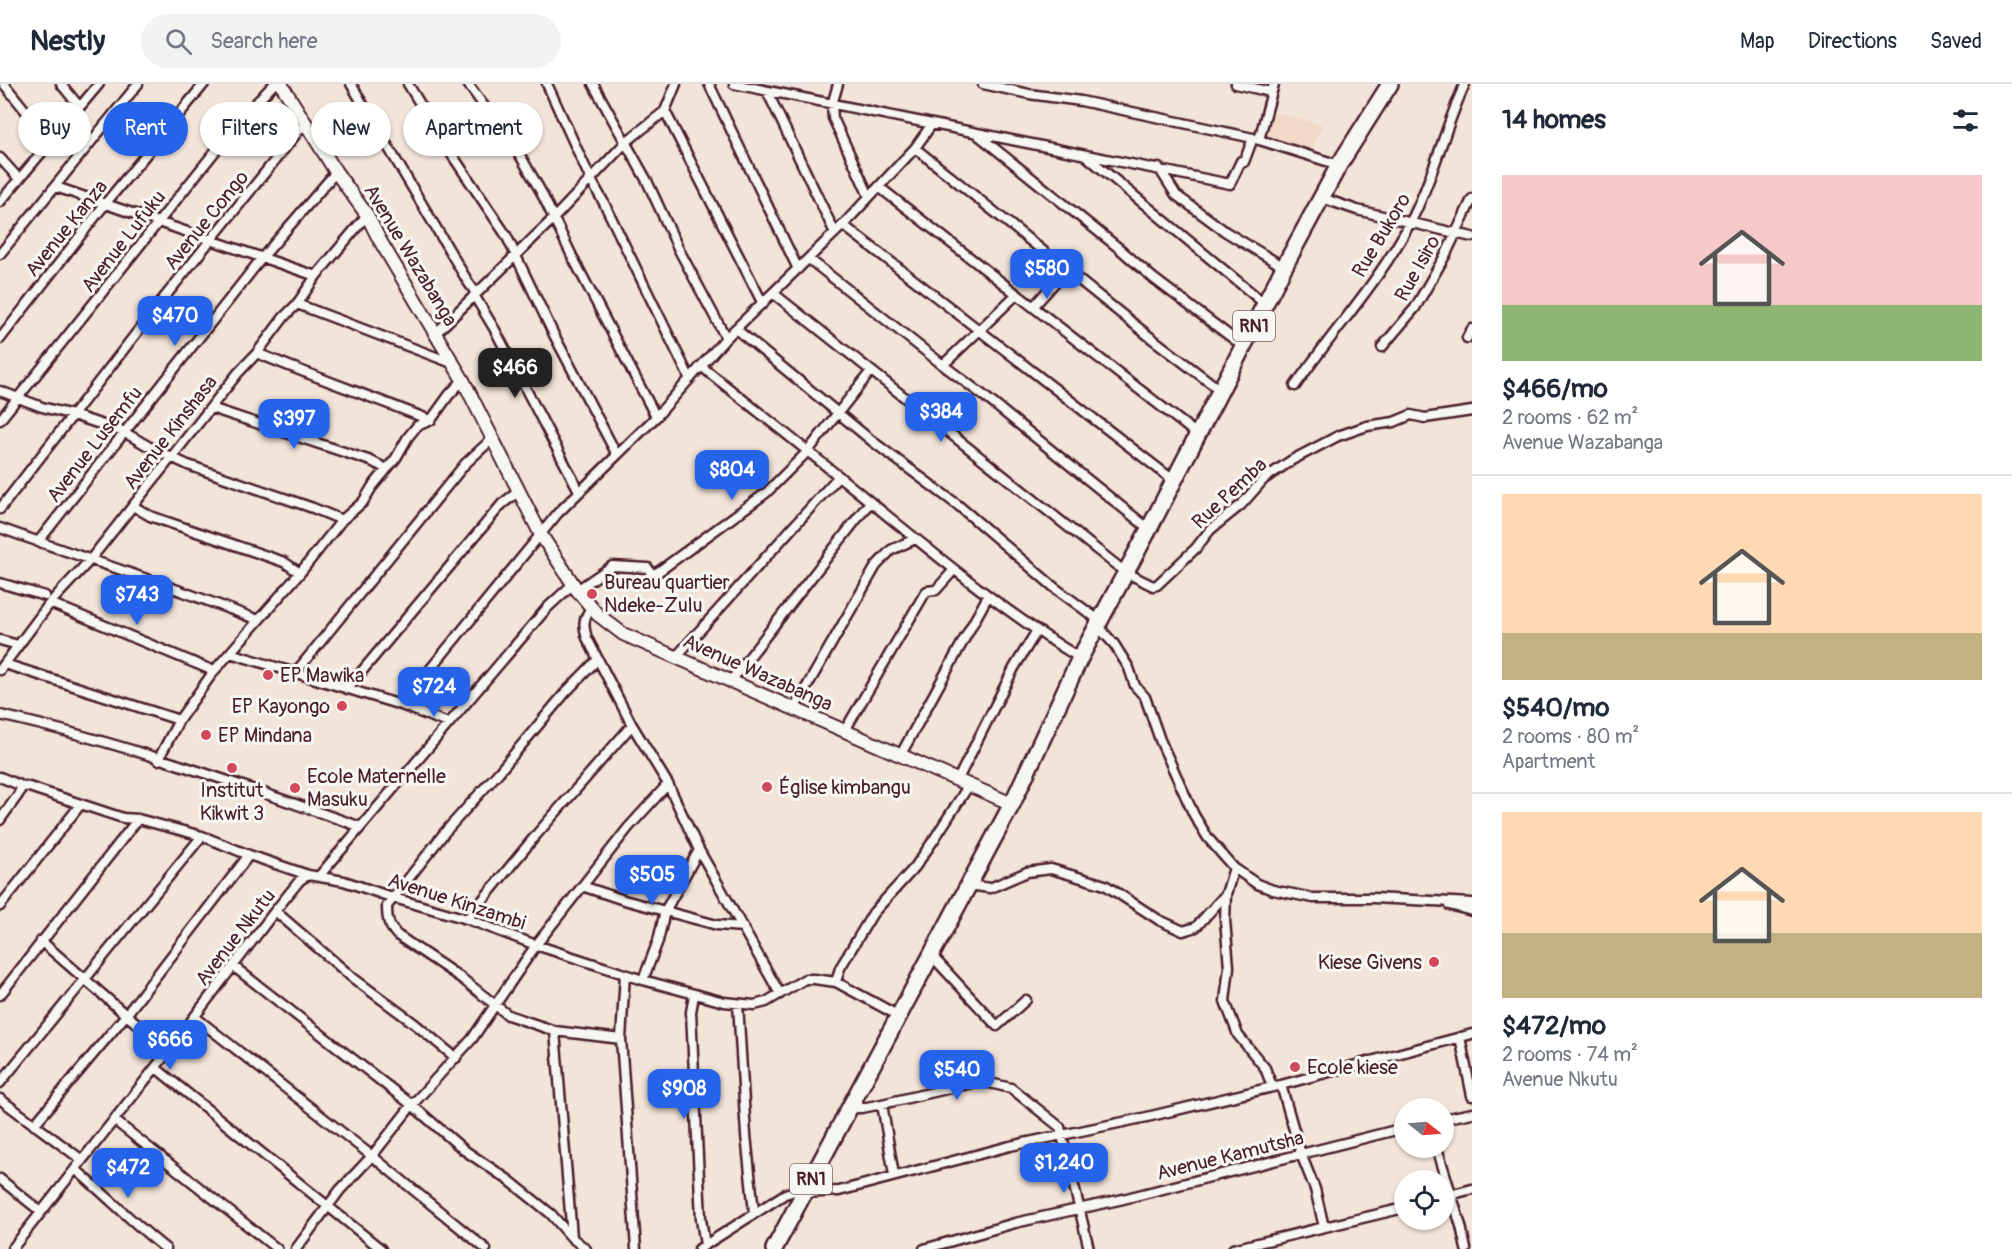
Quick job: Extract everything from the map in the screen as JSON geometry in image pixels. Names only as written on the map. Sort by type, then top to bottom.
[{"type":"highway","name":"RN1","points":[[774,1249],[1012,804],[1080,658],[1284,267],[1340,165],[1390,84]]},
{"type":"main road","name":"Avenue Wazabanga","points":[[281,84],[336,172],[367,215],[463,380],[542,535],[575,587],[592,608],[623,634],[1012,804]]},
{"type":"street","points":[[4,84],[19,102]]},
{"type":"street","points":[[61,84],[76,102]]},
{"type":"street","points":[[83,102],[99,84]]},
{"type":"street","points":[[0,254],[138,84]]},
{"type":"street","name":"Avenue Kanza","points":[[0,339],[105,204],[204,84]]},
{"type":"street","name":"Avenue Lufuku","points":[[0,420],[241,119],[274,84]]},
{"type":"street","points":[[351,84],[475,294],[579,491]]},
{"type":"street","points":[[408,84],[452,156],[506,235],[514,255],[617,455]]},
{"type":"street","points":[[468,84],[521,157],[656,417]]},
{"type":"street","points":[[547,84],[591,180],[690,379]]},
{"type":"street","points":[[593,84],[647,181],[679,250],[726,338]]},
{"type":"street","points":[[436,333],[554,218],[626,142],[665,111],[676,84]]},
{"type":"street","points":[[709,84],[798,269]]},
{"type":"street","points":[[734,84],[1230,183],[1240,161],[1244,162],[1256,139],[1272,88],[1236,84]]},
{"type":"street","points":[[838,84],[832,105],[832,118],[869,196]]},
{"type":"street","points":[[983,84],[1029,94],[1080,101],[1256,139],[1340,165]]},
{"type":"street","name":"Rue Bukoro","points":[[1295,386],[1363,295],[1411,222],[1427,189],[1451,114],[1465,84]]},
{"type":"street","points":[[766,91],[835,232]]},
{"type":"street","points":[[665,111],[763,304]]},
{"type":"street","name":"Avenue Congo","points":[[0,509],[210,240],[305,123]]},
{"type":"street","points":[[400,705],[542,535],[544,529],[579,491],[656,417],[726,338],[843,225],[915,148],[932,124]]},
{"type":"street","points":[[976,134],[1154,278],[1243,346]]},
{"type":"street","points":[[915,148],[1150,338],[1220,390]]},
{"type":"street","points":[[1085,155],[1265,304]]},
{"type":"street","points":[[0,202],[38,156]]},
{"type":"street","points":[[0,158],[19,179]]},
{"type":"street","points":[[1159,168],[1176,195],[1226,232],[1284,267]]},
{"type":"street","name":"Avenue Lusemfu","points":[[38,542],[261,259],[336,172]]},
{"type":"street","points":[[56,187],[316,276]]},
{"type":"street","points":[[879,187],[1198,435]]},
{"type":"street","points":[[1322,198],[1357,210],[1472,237]]},
{"type":"street","name":"Rue Isiro","points":[[1382,347],[1416,308],[1446,254],[1472,199]]},
{"type":"street","name":"Avenue Kinshasa","points":[[3,667],[47,600],[90,560],[171,456],[297,304],[316,276],[367,215]]},
{"type":"street","points":[[843,225],[1173,480]]},
{"type":"street","points":[[809,259],[1149,528]]},
{"type":"street","points":[[1034,306],[1067,269]]},
{"type":"street","points":[[773,293],[1125,572]]},
{"type":"street","points":[[943,365],[1017,294]]},
{"type":"street","points":[[297,304],[452,363]]},
{"type":"street","points":[[736,329],[839,414],[959,506],[1055,588],[1100,621],[1102,632],[1114,644],[1129,668],[1135,686],[1145,697],[1160,740],[1194,815],[1209,838],[1234,868],[1257,884],[1273,890],[1314,898],[1372,898],[1472,903]]},
{"type":"street","points":[[1467,338],[1472,329]]},
{"type":"street","points":[[257,352],[326,381],[431,420]]},
{"type":"street","points":[[701,366],[953,571],[1036,632],[1080,658]]},
{"type":"street","points":[[320,875],[548,608],[575,587],[612,566],[648,568],[651,574],[658,572],[765,492],[808,451],[871,371]]},
{"type":"street","points":[[158,760],[179,720],[214,671],[300,573],[342,520],[363,502],[417,426],[431,420],[463,380]]},
{"type":"street","points":[[0,391],[42,407],[124,432],[188,465],[342,520]]},
{"type":"street","points":[[211,408],[371,461],[387,469]]},
{"type":"street","name":"Rue Pemba","points":[[1125,572],[1149,585],[1157,585],[1196,548],[1210,530],[1241,505],[1264,479],[1292,460],[1338,436],[1367,426],[1394,422],[1411,415],[1425,418],[1472,411]]},
{"type":"street","points":[[296,672],[465,464],[492,438]]},
{"type":"street","points":[[675,658],[839,476]]},
{"type":"street","points":[[347,688],[502,504],[519,490]]},
{"type":"street","points":[[730,682],[870,502]]},
{"type":"street","points":[[133,506],[150,516],[284,562],[300,573]]},
{"type":"street","points":[[0,528],[183,590],[258,620]]},
{"type":"street","points":[[794,709],[876,566],[891,549],[915,539]]},
{"type":"street","points":[[844,732],[925,593],[936,590],[953,571]]},
{"type":"street","points":[[0,583],[47,600],[214,671]]},
{"type":"street","points":[[900,756],[987,596]]},
{"type":"street","points":[[592,608],[585,617],[583,627],[598,659],[668,784],[699,850],[780,994]]},
{"type":"street","points":[[836,982],[840,968],[873,913],[915,867],[933,842],[963,783],[1014,668],[1036,632]]},
{"type":"street","points":[[0,640],[18,645]]},
{"type":"street","points":[[230,653],[400,705],[448,723]]},
{"type":"street","points":[[598,659],[565,693],[445,832],[387,906],[387,919],[390,927],[397,934],[461,978],[508,1015],[555,1031],[621,1039]]},
{"type":"street","points":[[3,667],[179,720]]},
{"type":"street","points":[[0,715],[63,731],[242,785],[361,827]]},
{"type":"street","points":[[467,919],[537,834],[633,725]]},
{"type":"street","name":"Avenue Kinzambi","points":[[0,777],[123,818],[138,819],[202,836],[308,875],[320,875],[344,881],[467,919],[536,945],[693,995],[754,1005],[766,1002],[805,979],[814,979],[836,982],[899,1016]]},
{"type":"street","points":[[296,1249],[340,1190],[472,1039],[536,945],[628,828],[668,784]]},
{"type":"street","points":[[0,820],[22,786]]},
{"type":"street","points":[[0,906],[81,804]]},
{"type":"street","points":[[0,995],[138,819]]},
{"type":"street","points":[[0,1083],[202,836]]},
{"type":"street","points":[[644,980],[665,911],[699,850]]},
{"type":"street","points":[[34,1125],[126,1015],[249,855]]},
{"type":"street","points":[[1234,868],[1226,894],[1225,920],[1229,967],[1225,1001],[1238,1035],[1276,1085],[1315,1189],[1324,1227]]},
{"type":"street","points":[[968,885],[990,888],[1027,872],[1051,869],[1105,885],[1159,920],[1183,931],[1196,927],[1226,894]]},
{"type":"street","name":"Avenue Nkutu","points":[[12,1249],[156,1068],[275,911],[300,880],[308,875]]},
{"type":"street","points":[[582,886],[717,925],[743,927]]},
{"type":"street","points":[[1442,903],[1472,911]]},
{"type":"street","points":[[275,911],[353,978],[456,1058]]},
{"type":"street","points":[[41,941],[126,1015],[170,1049]]},
{"type":"street","points":[[931,956],[997,1026],[1026,1000]]},
{"type":"street","points":[[233,966],[412,1106],[464,1150],[510,1181],[551,1214],[572,1238],[586,1249]]},
{"type":"street","points":[[625,974],[621,1039],[636,1249]]},
{"type":"street","points":[[693,995],[691,1012],[702,1247]]},
{"type":"street","points":[[738,1004],[746,1135],[754,1212]]},
{"type":"street","points":[[195,1017],[486,1249]]},
{"type":"street","points":[[555,1031],[572,1238]]},
{"type":"street","points":[[702,1247],[785,1194],[806,1190],[839,1191],[894,1175],[1063,1134],[1147,1117],[1472,1034]]},
{"type":"street","points":[[1460,1037],[1472,1096]]},
{"type":"street","points":[[156,1068],[381,1249]]},
{"type":"street","points":[[848,1108],[882,1104],[981,1081],[998,1087],[1011,1088],[1060,1127],[1089,1249]]},
{"type":"street","points":[[0,1099],[82,1160]]},
{"type":"street","points":[[882,1104],[894,1175]]},
{"type":"street","points":[[1454,1117],[1472,1113]]},
{"type":"street","points":[[114,1120],[277,1249]]},
{"type":"street","name":"Avenue Kamutsha","points":[[924,1249],[1016,1223],[1394,1131]]},
{"type":"street","points":[[75,1169],[140,1229],[166,1249]]},
{"type":"street","points":[[0,1179],[40,1211]]},
{"type":"street","points":[[1454,1194],[1472,1189]]},
{"type":"street","points":[[1233,1249],[1394,1210]]},
{"type":"street","points":[[1454,1214],[1466,1249]]},
{"type":"shaded area","points":[[1274,112],[1322,125],[1311,149],[1264,139]]},
{"type":"place","name":"Bureau quartier Ndeke-Zulu","points":[[592,594]]},
{"type":"place","name":"EP Mawika","points":[[268,675]]},
{"type":"place","name":"EP Kayongo","points":[[342,706]]},
{"type":"place","name":"EP Mindana","points":[[206,735]]},
{"type":"place","name":"Institut Kikwit 3","points":[[232,768]]},
{"type":"place","name":"Église kimbangu","points":[[767,787]]},
{"type":"place","name":"Ecole Maternelle Masuku","points":[[295,788]]},
{"type":"place","name":"Kiese Givens","points":[[1434,962]]},
{"type":"place","name":"Ecole kiese","points":[[1295,1067]]}]
